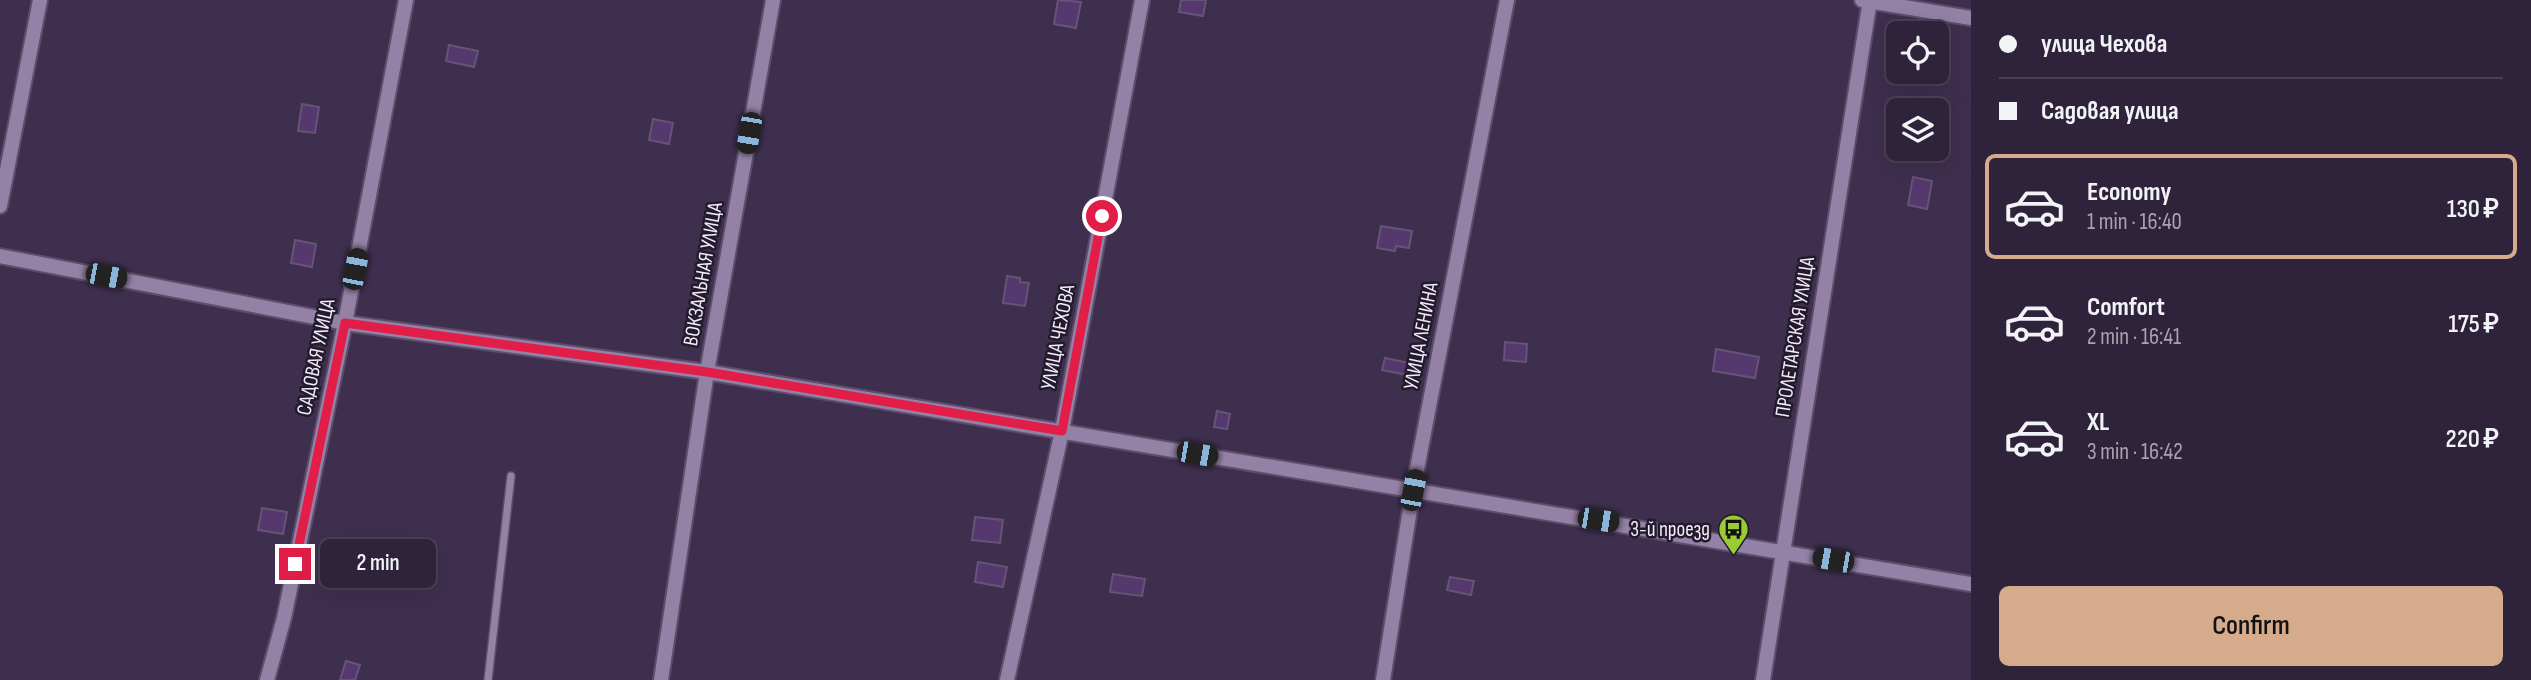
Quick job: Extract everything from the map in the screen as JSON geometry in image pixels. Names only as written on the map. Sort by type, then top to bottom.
[{"type":"street","points":[[0,206],[40,0]]},
{"type":"street","name":"САДОВАЯ УЛИЦА","points":[[267,680],[284,618],[345,323],[406,0]]},
{"type":"street","name":"ВОКЗАЛЬНАЯ УЛИЦА","points":[[661,680],[707,372],[773,0]]},
{"type":"street","name":"УЛИЦА ЧЕХОВА","points":[[1007,680],[1062,431],[1142,0]]},
{"type":"street","name":"УЛИЦА ЛЕНИНА","points":[[1383,680],[1413,490],[1507,0]]},
{"type":"street","points":[[1867,0],[1971,18]]},
{"type":"street","name":"ПРОЛЕТАРСКАЯ УЛИЦА","points":[[1763,680],[1867,0]]},
{"type":"street","points":[[0,256],[345,323],[707,372],[1971,584]]},
{"type":"lane","points":[[488,680],[510,476]]},
{"type":"building","points":[[1058,0],[1081,2],[1076,28],[1054,24]]},
{"type":"building","points":[[1181,0],[1206,0],[1203,16],[1179,12]]},
{"type":"building","points":[[449,45],[478,51],[474,67],[446,61]]},
{"type":"building","points":[[302,104],[319,107],[315,133],[298,131]]},
{"type":"building","points":[[653,119],[673,123],[669,144],[649,140]]},
{"type":"building","points":[[1913,177],[1932,181],[1927,209],[1908,205]]},
{"type":"building","points":[[1381,226],[1412,231],[1409,248],[1396,246],[1395,251],[1377,248]]},
{"type":"building","points":[[295,240],[316,244],[312,267],[291,263]]},
{"type":"building","points":[[1007,276],[1029,283],[1025,306],[1003,303]]},
{"type":"building","points":[[1505,342],[1527,344],[1526,362],[1504,360]]},
{"type":"building","points":[[1716,349],[1759,357],[1755,378],[1713,371]]},
{"type":"building","points":[[1385,358],[1409,363],[1407,375],[1382,370]]},
{"type":"building","points":[[1217,411],[1230,414],[1227,429],[1214,427]]},
{"type":"building","points":[[262,508],[287,512],[283,534],[258,530]]},
{"type":"building","points":[[975,517],[1003,520],[1000,543],[972,540]]},
{"type":"building","points":[[978,562],[1007,567],[1003,587],[975,582]]},
{"type":"building","points":[[1113,574],[1145,579],[1142,596],[1110,592]]},
{"type":"building","points":[[1450,577],[1474,581],[1471,595],[1447,590]]},
{"type":"building","points":[[346,661],[360,665],[355,680],[340,680]]},
{"type":"place","name":"3-й проезд","points":[[1733,556]]},
{"type":"route","points":[[295,564],[345,323],[707,372],[1062,431],[1102,216]]}]
